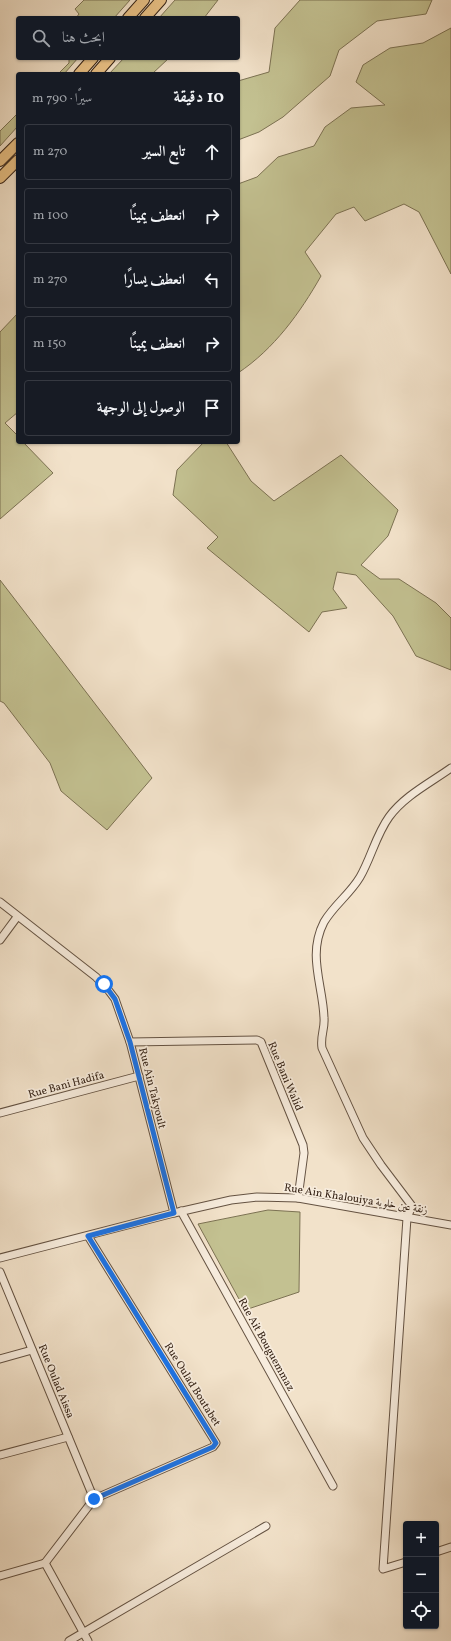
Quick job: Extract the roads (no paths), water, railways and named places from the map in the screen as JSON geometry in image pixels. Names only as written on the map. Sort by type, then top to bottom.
[{"type":"highway","points":[[130,16],[144,0]]},
{"type":"highway","points":[[147,16],[161,0]]},
{"type":"highway","points":[[81,72],[91,60]]},
{"type":"highway","points":[[98,72],[108,60]]},
{"type":"highway","points":[[0,161],[16,145]]},
{"type":"highway","points":[[0,178],[16,162]]},
{"type":"street","points":[[403,1563],[383,1569],[407,1218],[412,1206],[363,1138],[322,1048],[320,1038],[324,1019],[316,956],[319,936],[324,924],[329,915],[361,876],[376,841],[389,817],[411,795],[451,768]]},
{"type":"street","name":"Rue Ain Takyoult","points":[[0,902],[17,917],[96,977],[109,990],[115,999],[130,1042],[178,1212]]},
{"type":"street","points":[[0,940],[17,917]]},
{"type":"street","name":"Rue Bani Walid","points":[[130,1042],[257,1040],[262,1043],[303,1145],[304,1153],[298,1198]]},
{"type":"street","name":"Rue Bani Hadifa","points":[[0,1113],[139,1076]]},
{"type":"street","name":"Rue Ain Khalouiya زنقة عين خلوية","points":[[0,1258],[178,1212],[231,1200],[276,1196],[298,1198],[451,1225]]},
{"type":"street","name":"Rue Ait Bouguemmaz","points":[[178,1212],[334,1486]]},
{"type":"street","name":"Rue Oulad Boutabet","points":[[45,1563],[94,1499],[213,1447],[216,1443],[88,1236]]},
{"type":"street","name":"Rue Oulad Aissa","points":[[0,1272],[94,1499]]},
{"type":"street","points":[[0,1359],[32,1350]]},
{"type":"street","points":[[0,1455],[68,1437]]},
{"type":"street","points":[[69,1641],[83,1631],[266,1526]]},
{"type":"street","points":[[439,1551],[451,1547]]},
{"type":"street","points":[[0,1576],[45,1563],[88,1641]]}]
